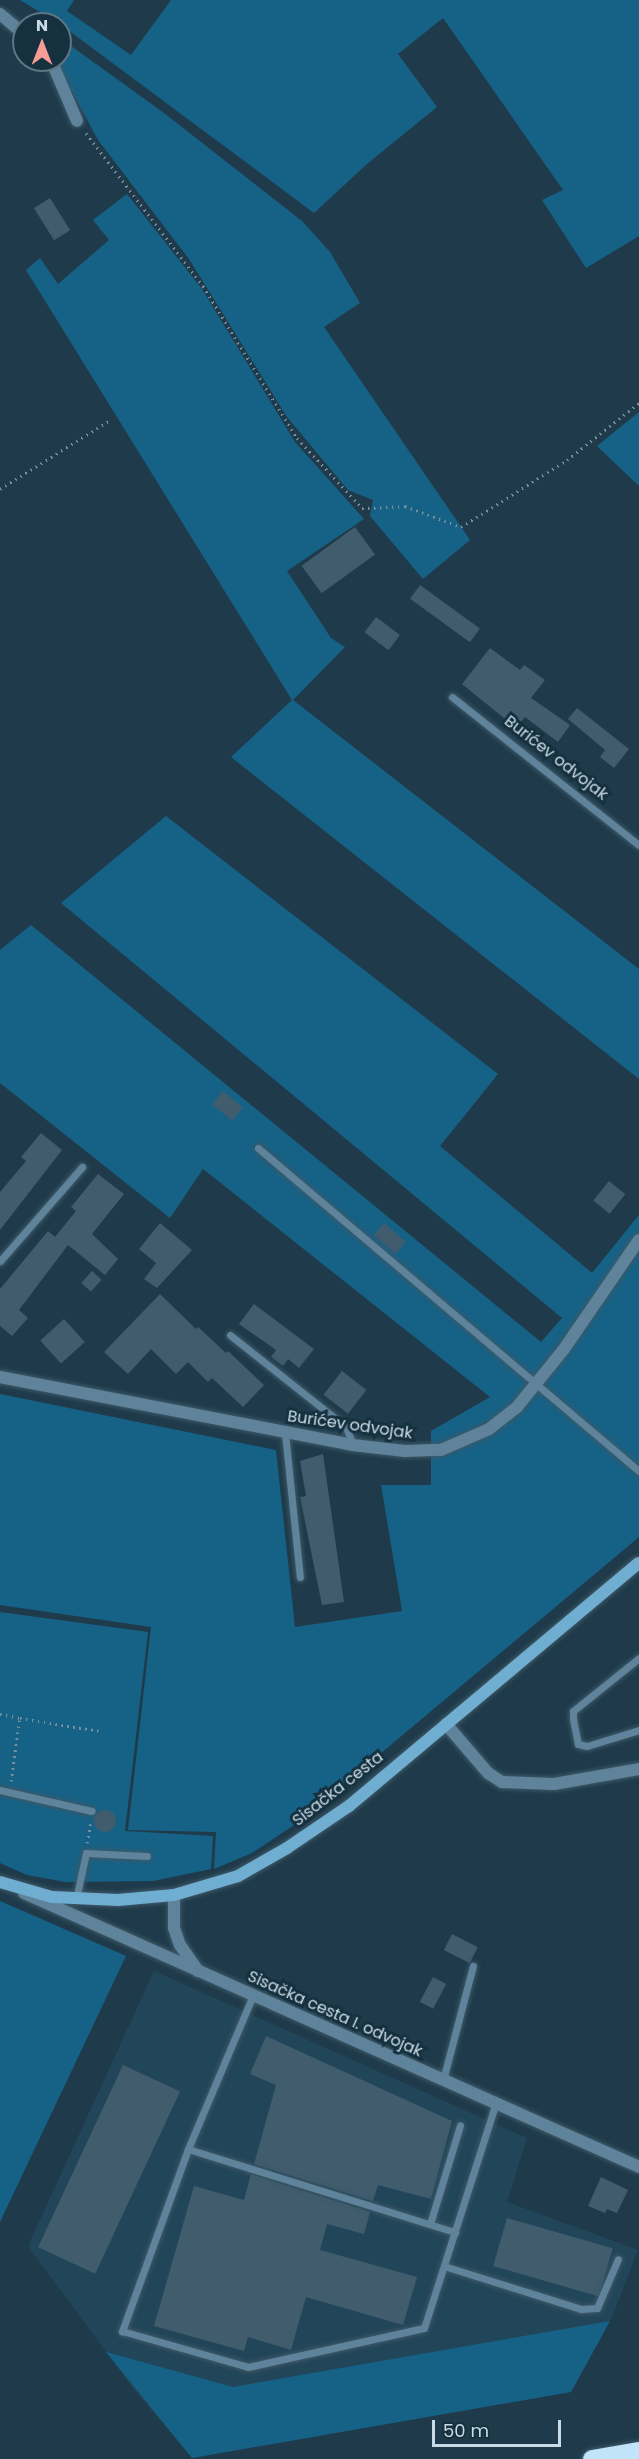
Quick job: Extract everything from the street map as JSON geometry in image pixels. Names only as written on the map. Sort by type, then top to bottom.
[{"type":"highway","points":[[592,2459],[639,2451]]},
{"type":"main road","name":"Sisačka cesta","points":[[0,1882],[18,1890],[76,1899],[118,1900],[174,1895],[238,1876],[287,1848],[349,1806],[639,1563]]},
{"type":"street","points":[[0,14],[12,24]]},
{"type":"street","points":[[56,72],[78,121]]},
{"type":"street","name":"Burićev odvojak","points":[[0,1377],[353,1445],[405,1451],[441,1450],[462,1443],[517,1407],[538,1382],[639,1240]]},
{"type":"street","points":[[446,1724],[488,1773],[502,1782],[554,1784],[639,1769]]},
{"type":"street","name":"Sisačka cesta I. odvojak","points":[[18,1890],[639,2167]]},
{"type":"street","points":[[174,1895],[174,1928],[180,1945],[198,1971]]},
{"type":"lane","name":"Burićev odvojak","points":[[452,697],[639,844]]},
{"type":"lane","points":[[258,1148],[538,1382],[615,1454],[639,1471]]},
{"type":"lane","points":[[0,1261],[82,1167]]},
{"type":"lane","points":[[230,1335],[346,1426],[353,1445]]},
{"type":"lane","points":[[285,1433],[300,1577]]},
{"type":"lane","points":[[639,1658],[573,1711],[578,1744],[587,1746],[639,1730]]},
{"type":"lane","points":[[0,1790],[92,1811]]},
{"type":"lane","points":[[76,1899],[86,1853],[147,1856]]},
{"type":"lane","points":[[443,2080],[473,1966]]},
{"type":"lane","points":[[253,1995],[188,2149],[122,2331],[248,2367],[424,2328],[496,2103]]},
{"type":"lane","points":[[430,2224],[459,2125]]},
{"type":"lane","points":[[188,2149],[455,2232]]},
{"type":"lane","points":[[444,2266],[589,2308],[597,2308],[618,2259]]},
{"type":"path","points":[[78,121],[203,286],[297,438],[362,508],[405,506],[460,527],[567,460],[639,403]]},
{"type":"path","points":[[0,489],[110,420]]},
{"type":"path","points":[[0,1714],[99,1731]]},
{"type":"path","points":[[12,1771],[20,1718]]},
{"type":"path","points":[[86,1853],[92,1811]]},
{"type":"shaded area","points":[[20,0],[74,0],[68,12],[40,12]]},
{"type":"shaded area","points":[[171,0],[639,0],[639,236],[586,268],[542,200],[563,190],[443,18],[398,54],[437,107],[367,164],[314,213],[72,33],[72,14],[131,55]]},
{"type":"shaded area","points":[[72,47],[164,113],[302,221],[330,252],[360,303],[324,327],[470,540],[423,579],[370,516],[373,500],[348,490],[287,417],[189,259],[98,140],[61,72],[72,72]]},
{"type":"shaded area","points":[[127,194],[202,289],[295,442],[364,519],[287,571],[331,638],[345,647],[293,700],[639,969],[639,1079],[231,757],[292,700],[26,270],[40,258],[58,284],[109,240],[93,220]]},
{"type":"shaded area","points":[[639,412],[639,486],[597,446]]},
{"type":"shaded area","points":[[166,816],[498,1074],[440,1146],[592,1273],[639,1215],[639,1537],[300,1821],[252,1853],[214,1869],[216,1832],[128,1830],[151,1627],[0,1605],[0,1394],[276,1450],[295,1627],[402,1611],[381,1485],[431,1485],[431,1431],[490,1397],[203,1169],[170,1218],[0,1083],[0,950],[31,925],[541,1342],[562,1318],[61,903]]},
{"type":"shaded area","points":[[0,1612],[148,1632],[125,1831],[213,1836],[211,1869],[153,1881],[66,1882],[27,1875],[0,1863]]},
{"type":"shaded area","points":[[0,1901],[126,1956],[0,2222]]},
{"type":"shaded area","points":[[154,1971],[527,2138],[507,2202],[638,2250],[613,2315],[571,2392],[192,2458],[132,2387],[28,2246]]},
{"type":"shaded area","points":[[610,2321],[571,2392],[192,2458],[106,2352],[233,2387]]},
{"type":"building","points":[[50,198],[70,230],[54,240],[34,208]]},
{"type":"building","points":[[355,527],[375,555],[322,593],[302,566]]},
{"type":"building","points":[[420,585],[480,628],[470,642],[410,599]]},
{"type":"building","points":[[376,617],[400,635],[389,650],[365,632]]},
{"type":"building","points":[[490,648],[520,670],[524,665],[545,680],[531,698],[570,725],[558,742],[525,717],[516,728],[462,684]]},
{"type":"building","points":[[577,708],[629,749],[614,768],[600,757],[605,750],[568,719]]},
{"type":"building","points":[[223,1091],[243,1108],[232,1121],[212,1104]]},
{"type":"building","points":[[41,1133],[62,1150],[0,1230],[0,1192],[26,1161],[21,1157]]},
{"type":"building","points":[[98,1174],[124,1194],[92,1234],[118,1259],[105,1275],[68,1245],[19,1310],[28,1318],[12,1336],[0,1326],[0,1289],[48,1231],[55,1237],[76,1211],[71,1207]]},
{"type":"building","points":[[609,1181],[625,1194],[610,1214],[593,1200]]},
{"type":"building","points":[[160,1223],[192,1250],[157,1288],[144,1279],[156,1263],[139,1249]]},
{"type":"building","points":[[384,1223],[406,1242],[395,1254],[374,1235]]},
{"type":"building","points":[[92,1271],[102,1280],[91,1292],[81,1283]]},
{"type":"building","points":[[160,1294],[196,1329],[198,1327],[226,1353],[228,1351],[264,1385],[243,1407],[212,1378],[208,1382],[188,1362],[176,1374],[151,1349],[128,1374],[104,1352]]},
{"type":"building","points":[[254,1304],[314,1349],[299,1368],[288,1359],[283,1366],[271,1357],[276,1350],[239,1324]]},
{"type":"building","points":[[64,1319],[85,1342],[61,1363],[40,1340]]},
{"type":"building","points":[[342,1371],[366,1390],[348,1414],[324,1395]]},
{"type":"building","points":[[323,1454],[344,1602],[322,1605],[300,1497],[306,1496],[300,1461]]},
{"type":"building","points":[[105,1810],[113,1813],[116,1821],[113,1829],[105,1832],[97,1829],[94,1821],[97,1813]]},
{"type":"building","points":[[452,1934],[478,1947],[470,1963],[444,1950]]},
{"type":"building","points":[[433,1977],[446,1984],[433,2009],[420,2002]]},
{"type":"building","points":[[266,2036],[452,2121],[431,2199],[378,2185],[373,2201],[254,2164],[276,2085],[250,2074]]},
{"type":"building","points":[[123,2065],[180,2092],[95,2274],[38,2247]]},
{"type":"building","points":[[251,2174],[370,2212],[364,2234],[327,2224],[320,2250],[417,2277],[403,2325],[306,2297],[291,2350],[248,2337],[244,2351],[154,2326],[194,2186],[244,2200]]},
{"type":"building","points":[[601,2177],[628,2190],[617,2213],[607,2209],[605,2213],[588,2206]]},
{"type":"building","points":[[507,2218],[613,2248],[599,2296],[493,2266]]}]
